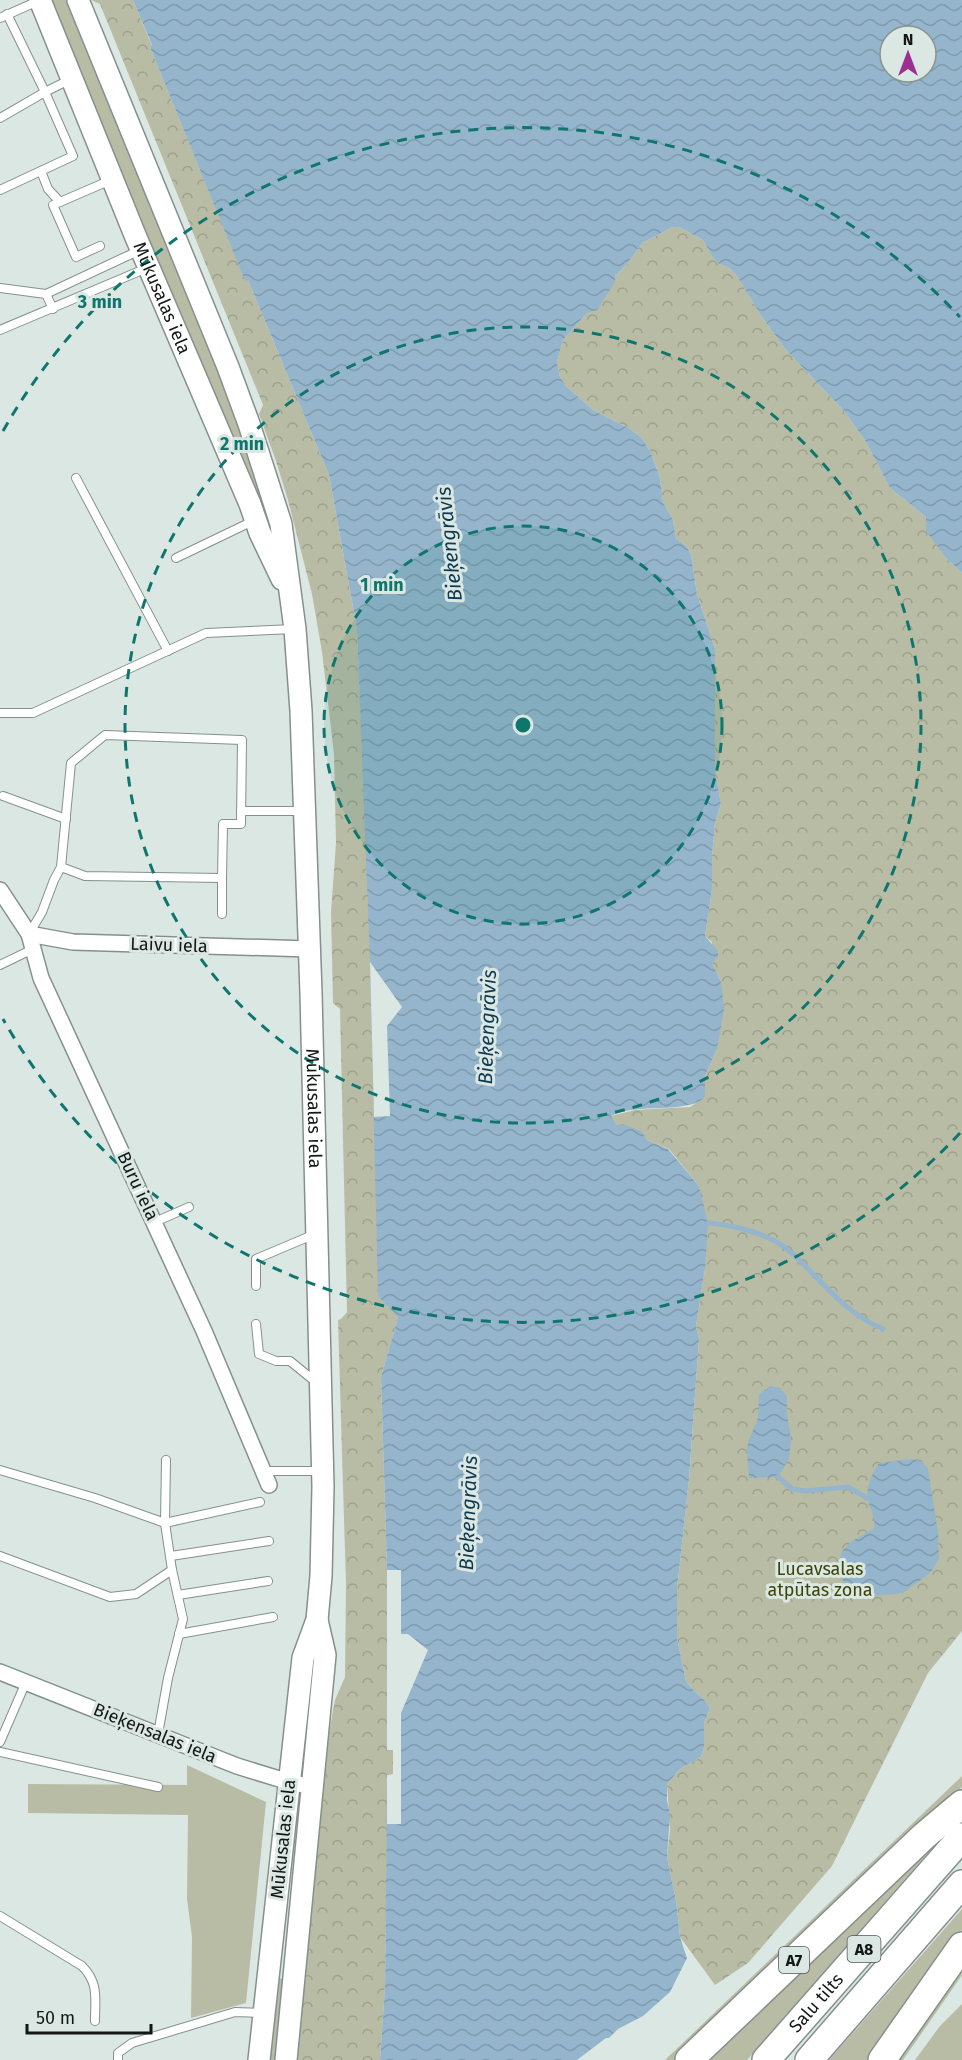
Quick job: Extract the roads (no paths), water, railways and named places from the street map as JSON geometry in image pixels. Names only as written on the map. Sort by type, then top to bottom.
[{"type":"highway","name":"A7","points":[[689,2060],[924,1836],[962,1804]]},
{"type":"highway","name":"Salu tilts","points":[[766,2060],[962,1837]]},
{"type":"highway","name":"Salu tilts","points":[[809,2060],[962,1884]]},
{"type":"highway","points":[[882,2060],[962,1946]]},
{"type":"main road","name":"Mūkusalas iela","points":[[40,0],[145,258],[290,596]]},
{"type":"main road","name":"Mūkusalas iela","points":[[78,0],[224,357],[249,424],[281,524],[295,629],[300,690],[309,949],[323,1537],[317,1620],[303,1658],[259,2060]]},
{"type":"main road","name":"Mūkusalas iela","points":[[286,2060],[325,1655],[317,1620]]},
{"type":"street","name":"Buru iela","points":[[0,890],[31,941],[41,978],[155,1222],[266,1478]]},
{"type":"street","name":"Laivu iela","points":[[31,941],[309,949]]},
{"type":"street","name":"Bieķensalas iela","points":[[0,1672],[237,1766],[313,1787]]},
{"type":"lane","points":[[0,190],[73,156],[45,92],[4,16],[40,0]]},
{"type":"lane","points":[[0,118],[72,78]]},
{"type":"lane","points":[[40,171],[48,189],[60,202]]},
{"type":"lane","points":[[100,246],[76,257],[53,205],[112,179]]},
{"type":"lane","points":[[0,288],[46,294],[145,258]]},
{"type":"lane","points":[[0,330],[17,321],[53,309],[124,276],[145,258]]},
{"type":"lane","points":[[46,294],[53,309]]},
{"type":"lane","points":[[76,478],[168,651]]},
{"type":"lane","points":[[176,558],[256,520]]},
{"type":"lane","points":[[0,713],[33,713],[206,633],[295,629]]},
{"type":"lane","points":[[0,965],[31,941],[61,867],[71,763],[105,735],[242,740],[241,824],[223,824],[222,914]]},
{"type":"lane","points":[[3,796],[66,819]]},
{"type":"lane","points":[[241,811],[304,811]]},
{"type":"lane","points":[[61,867],[84,876],[222,878]]},
{"type":"lane","points":[[155,1222],[189,1207]]},
{"type":"lane","points":[[256,1286],[255,1259],[317,1233]]},
{"type":"lane","points":[[256,1324],[259,1354],[276,1361],[290,1361],[321,1386]]},
{"type":"lane","points":[[158,1734],[168,1677],[183,1619],[165,1523],[166,1460]]},
{"type":"lane","points":[[0,1470],[95,1498],[165,1523],[260,1502]]},
{"type":"lane","points":[[266,1478],[323,1471]]},
{"type":"lane","points":[[171,1556],[268,1541]]},
{"type":"lane","points":[[0,1556],[110,1597],[136,1594],[172,1570]]},
{"type":"lane","points":[[178,1595],[268,1581]]},
{"type":"lane","points":[[179,1634],[273,1617]]},
{"type":"lane","points":[[0,1742],[26,1682]]},
{"type":"lane","points":[[0,1752],[158,1787]]},
{"type":"lane","points":[[0,1916],[82,1966],[89,1973],[95,1986],[95,2020]]},
{"type":"lane","points":[[117,2060],[118,2053],[132,2043],[235,2012],[264,2013]]},
{"type":"water","name":"Bieķengrāvis","points":[[133,0],[962,0],[962,573],[946,558],[926,531],[926,517],[890,488],[866,442],[844,411],[786,350],[761,316],[737,276],[713,258],[703,240],[679,227],[673,227],[642,243],[615,276],[615,282],[597,310],[587,313],[563,340],[557,362],[560,377],[566,386],[593,410],[630,429],[642,438],[651,453],[660,478],[663,502],[673,520],[676,539],[685,545],[691,554],[697,594],[715,649],[715,771],[721,804],[715,823],[712,890],[705,936],[718,951],[718,957],[712,963],[721,982],[724,1009],[717,1049],[705,1076],[705,1097],[686,1106],[634,1110],[611,1116],[617,1125],[626,1125],[641,1131],[647,1140],[668,1149],[699,1186],[708,1223],[705,1269],[696,1326],[699,1339],[689,1479],[677,1589],[677,1638],[686,1681],[710,1708],[704,1723],[704,1748],[701,1757],[680,1769],[667,1784],[670,1815],[667,1857],[676,1900],[680,1937],[687,1958],[670,1992],[643,2016],[618,2029],[577,2060],[380,2060],[385,1987],[387,1775],[393,1774],[393,1750],[387,1750],[387,1570],[381,1377],[398,1317],[378,1296],[370,962],[357,629],[329,475],[248,280],[245,281],[150,47],[152,45]]},
{"type":"water","points":[[771,1386],[780,1388],[787,1396],[791,1440],[789,1459],[778,1477],[749,1478],[748,1442],[758,1418],[759,1394]]},
{"type":"water","points":[[921,1460],[928,1469],[938,1532],[939,1559],[930,1573],[903,1593],[866,1597],[850,1589],[841,1578],[838,1562],[843,1550],[851,1542],[874,1528],[868,1491],[879,1463]]},
{"type":"waterway","points":[[708,1223],[749,1231],[779,1243],[843,1304],[883,1329]]},
{"type":"waterway","points":[[778,1477],[792,1489],[806,1491],[848,1487],[867,1498]]},
{"type":"park label","name":"Lucavsalas atpūtas zona","points":[[820,1579]]}]
